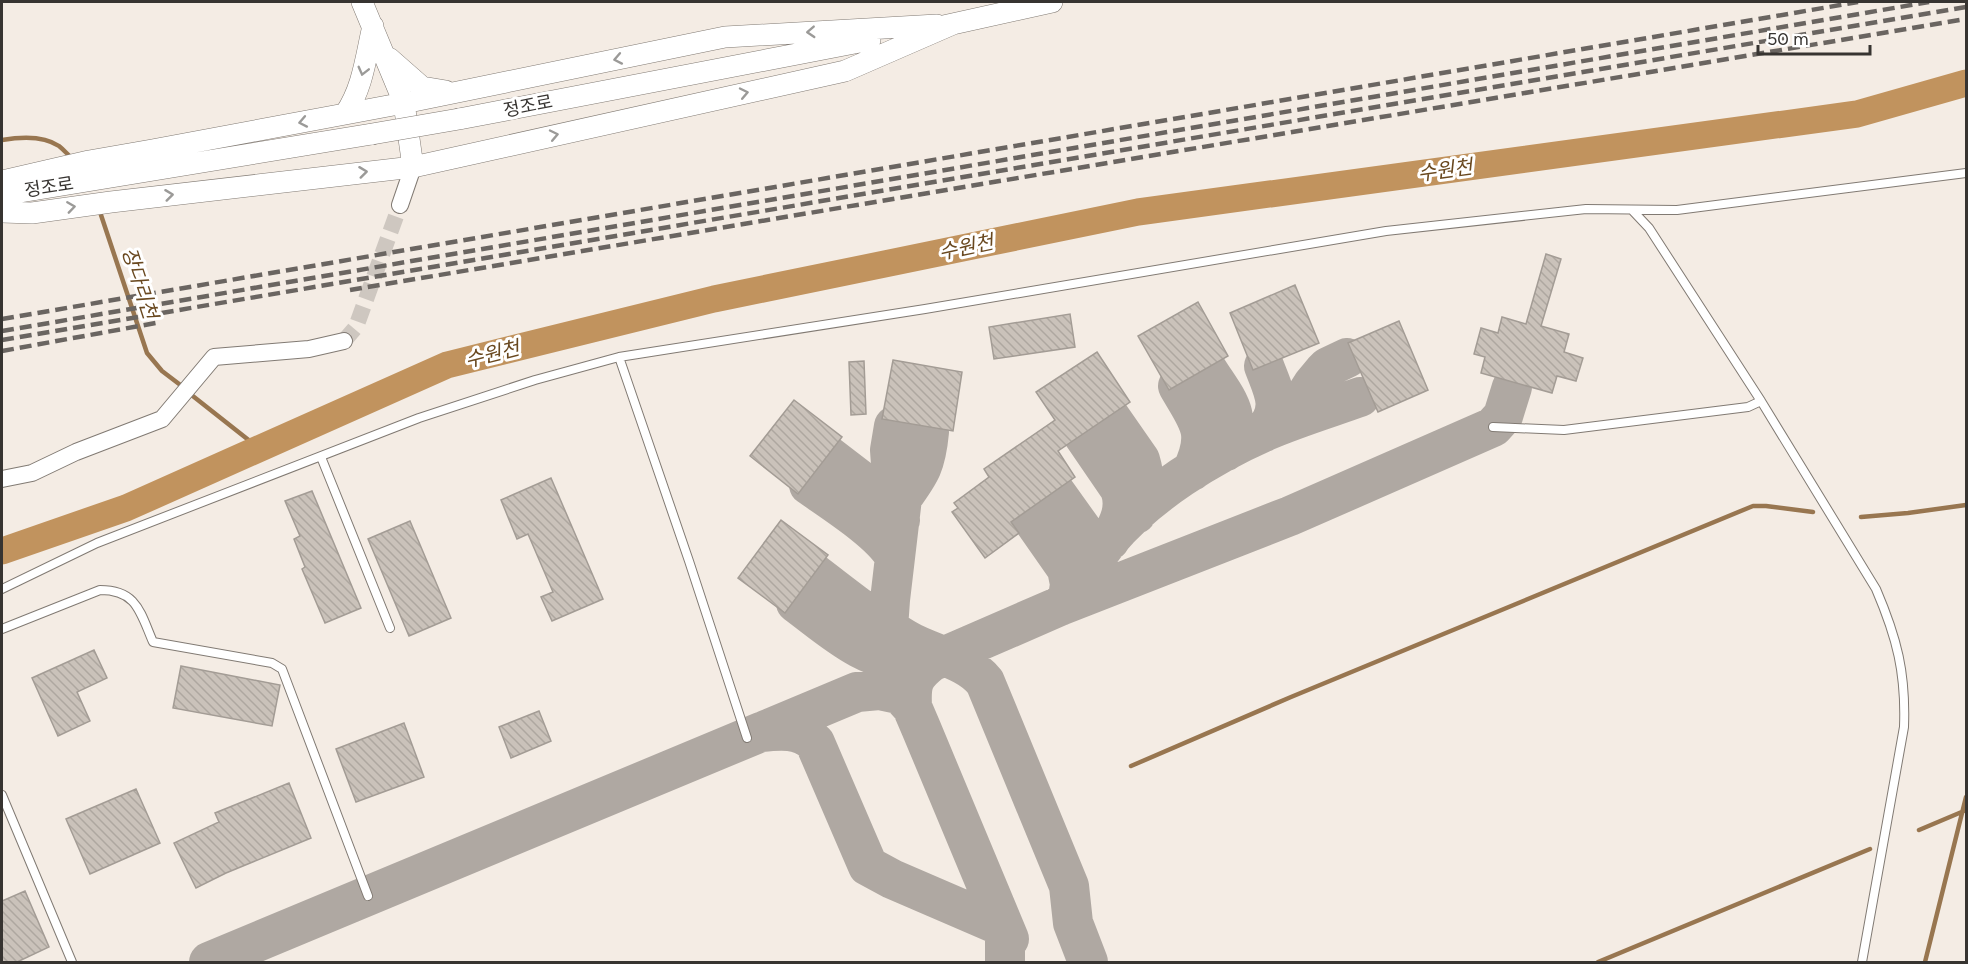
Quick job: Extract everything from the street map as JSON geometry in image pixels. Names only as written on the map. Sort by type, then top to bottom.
[{"type":"street","points":[[362,2],[404,103],[413,166],[400,205]]},
{"type":"street","name":"정조로","points":[[2,195],[14,183],[102,178],[459,119],[953,24],[1052,2]]},
{"type":"street","points":[[14,183],[89,161],[404,103],[725,38],[953,24]]},
{"type":"street","points":[[2,212],[32,213],[413,166],[845,71],[953,24]]},
{"type":"street","points":[[345,114],[363,75],[373,26]]},
{"type":"street","points":[[384,54],[422,87],[455,92]]},
{"type":"street","points":[[2,479],[32,473],[76,452],[162,418],[214,357],[309,349],[344,341]]},
{"type":"lane","points":[[2,589],[97,543],[419,418],[535,380],[619,357],[925,309],[1386,231],[1586,209],[1677,210],[1966,173]]},
{"type":"lane","points":[[1632,210],[1649,228],[1761,401],[1876,589],[1890,621],[1900,657],[1905,695],[1904,727],[1862,963]]},
{"type":"lane","points":[[619,357],[747,738]]},
{"type":"lane","points":[[1493,426],[1564,430],[1748,407],[1761,401]]},
{"type":"lane","points":[[321,457],[390,628]]},
{"type":"lane","points":[[2,629],[100,590],[111,590],[120,592],[136,605],[153,642],[272,663],[282,669],[368,896]]},
{"type":"lane","points":[[2,795],[72,963]]},
{"type":"building","points":[[1546,254],[1561,259],[1541,326],[1569,334],[1564,352],[1583,358],[1576,381],[1557,376],[1552,393],[1481,373],[1485,357],[1474,354],[1481,328],[1498,333],[1502,317],[1526,324]]},
{"type":"building","points":[[1295,285],[1319,343],[1253,370],[1230,313]]},
{"type":"building","points":[[1198,302],[1228,356],[1169,390],[1138,336]]},
{"type":"building","points":[[1070,314],[1075,347],[994,359],[989,327]]},
{"type":"building","points":[[1399,321],[1428,390],[1378,412],[1348,343]]},
{"type":"building","points":[[1097,352],[1130,402],[1058,451],[1075,477],[1011,522],[1019,533],[985,558],[952,512],[958,508],[954,503],[989,477],[984,469],[1055,420],[1036,392]]},
{"type":"building","points":[[893,360],[962,372],[953,431],[882,419]]},
{"type":"building","points":[[864,361],[866,414],[851,415],[849,362]]},
{"type":"building","points":[[794,400],[842,437],[798,494],[750,456]]},
{"type":"building","points":[[551,478],[603,599],[552,621],[541,597],[553,592],[528,534],[517,539],[501,500]]},
{"type":"building","points":[[312,491],[361,608],[325,623],[302,569],[305,567],[294,539],[300,536],[285,501]]},
{"type":"building","points":[[781,520],[828,555],[785,613],[738,578]]},
{"type":"building","points":[[410,521],[451,618],[409,636],[368,539]]},
{"type":"building","points":[[94,650],[107,678],[77,692],[90,721],[58,736],[32,678]]},
{"type":"building","points":[[181,666],[280,685],[272,726],[173,708]]},
{"type":"building","points":[[539,711],[551,741],[511,758],[499,727]]},
{"type":"building","points":[[404,723],[424,777],[356,802],[336,749]]},
{"type":"building","points":[[289,783],[311,838],[196,888],[174,843],[219,822],[215,813]]},
{"type":"building","points":[[136,789],[160,843],[90,874],[66,819]]},
{"type":"building","points":[[25,891],[49,947],[15,963],[2,963],[2,901]]},
{"type":"waterway","name":"수원천","points":[[2,551],[126,508],[447,365],[714,299],[1138,212],[1857,114],[1966,83]]},
{"type":"waterway","name":"장다리천","points":[[2,140],[23,138],[46,140],[59,146],[73,159]]},
{"type":"waterway","name":"장다리천","points":[[99,209],[147,353],[162,371],[183,387]]},
{"type":"waterway","name":"장다리천","points":[[189,393],[260,449]]},
{"type":"waterway","points":[[1861,517],[1966,505]]},
{"type":"waterway","points":[[1131,766],[1291,697],[1753,506],[1813,512]]},
{"type":"waterway","points":[[1925,962],[1966,797]]},
{"type":"waterway","points":[[1919,830],[1964,811]]},
{"type":"waterway","points":[[1598,962],[1870,849]]},
{"type":"taxiway","points":[[1284,423],[1323,372],[1347,358]]},
{"type":"taxiway","points":[[1264,366],[1275,400],[1274,415],[1264,432]]},
{"type":"taxiway","points":[[1207,369],[1226,398],[1233,417],[1234,428],[1226,451]]},
{"type":"taxiway","points":[[1178,386],[1200,427],[1201,446],[1192,471]]},
{"type":"taxiway","points":[[912,707],[912,692],[916,677],[931,662],[1060,606],[1290,516],[1493,427],[1503,416],[1512,387]]},
{"type":"taxiway","points":[[1060,606],[1109,540],[1125,523],[1182,477],[1266,431],[1360,397]]},
{"type":"taxiway","points":[[1108,414],[1140,460],[1144,487],[1136,514]]},
{"type":"taxiway","points":[[892,650],[888,628],[902,498],[891,464],[890,450],[894,426]]},
{"type":"taxiway","points":[[902,498],[922,467],[929,432]]},
{"type":"taxiway","points":[[1081,432],[1120,489],[1122,496],[1121,515],[1110,540]]},
{"type":"taxiway","points":[[829,456],[889,502],[896,509],[900,520]]},
{"type":"taxiway","points":[[809,485],[868,528],[895,557]]},
{"type":"taxiway","points":[[1053,489],[1091,542],[1093,556],[1090,568]]},
{"type":"taxiway","points":[[1025,509],[1067,569],[1070,584],[1068,598]]},
{"type":"taxiway","points":[[815,574],[893,632],[968,667],[985,682],[1069,886],[1073,923],[1088,962]]},
{"type":"taxiway","points":[[796,603],[837,634],[865,651],[898,662],[916,664]]},
{"type":"taxiway","points":[[766,730],[857,692],[879,690],[903,697],[912,707],[1009,939]]},
{"type":"taxiway","points":[[209,962],[761,732],[782,731],[796,732],[815,743],[868,866],[892,879],[1001,926],[1005,930],[1005,962]]},
{"type":"tunnel","points":[[344,341],[356,327],[400,205]]},
{"type":"railway","points":[[2,319],[1858,2]]},
{"type":"railway","points":[[2,331],[1929,2]]},
{"type":"railway","points":[[2,340],[1966,7]]},
{"type":"railway","points":[[350,290],[1966,19]]},
{"type":"railway","points":[[2,351],[161,322]]}]
